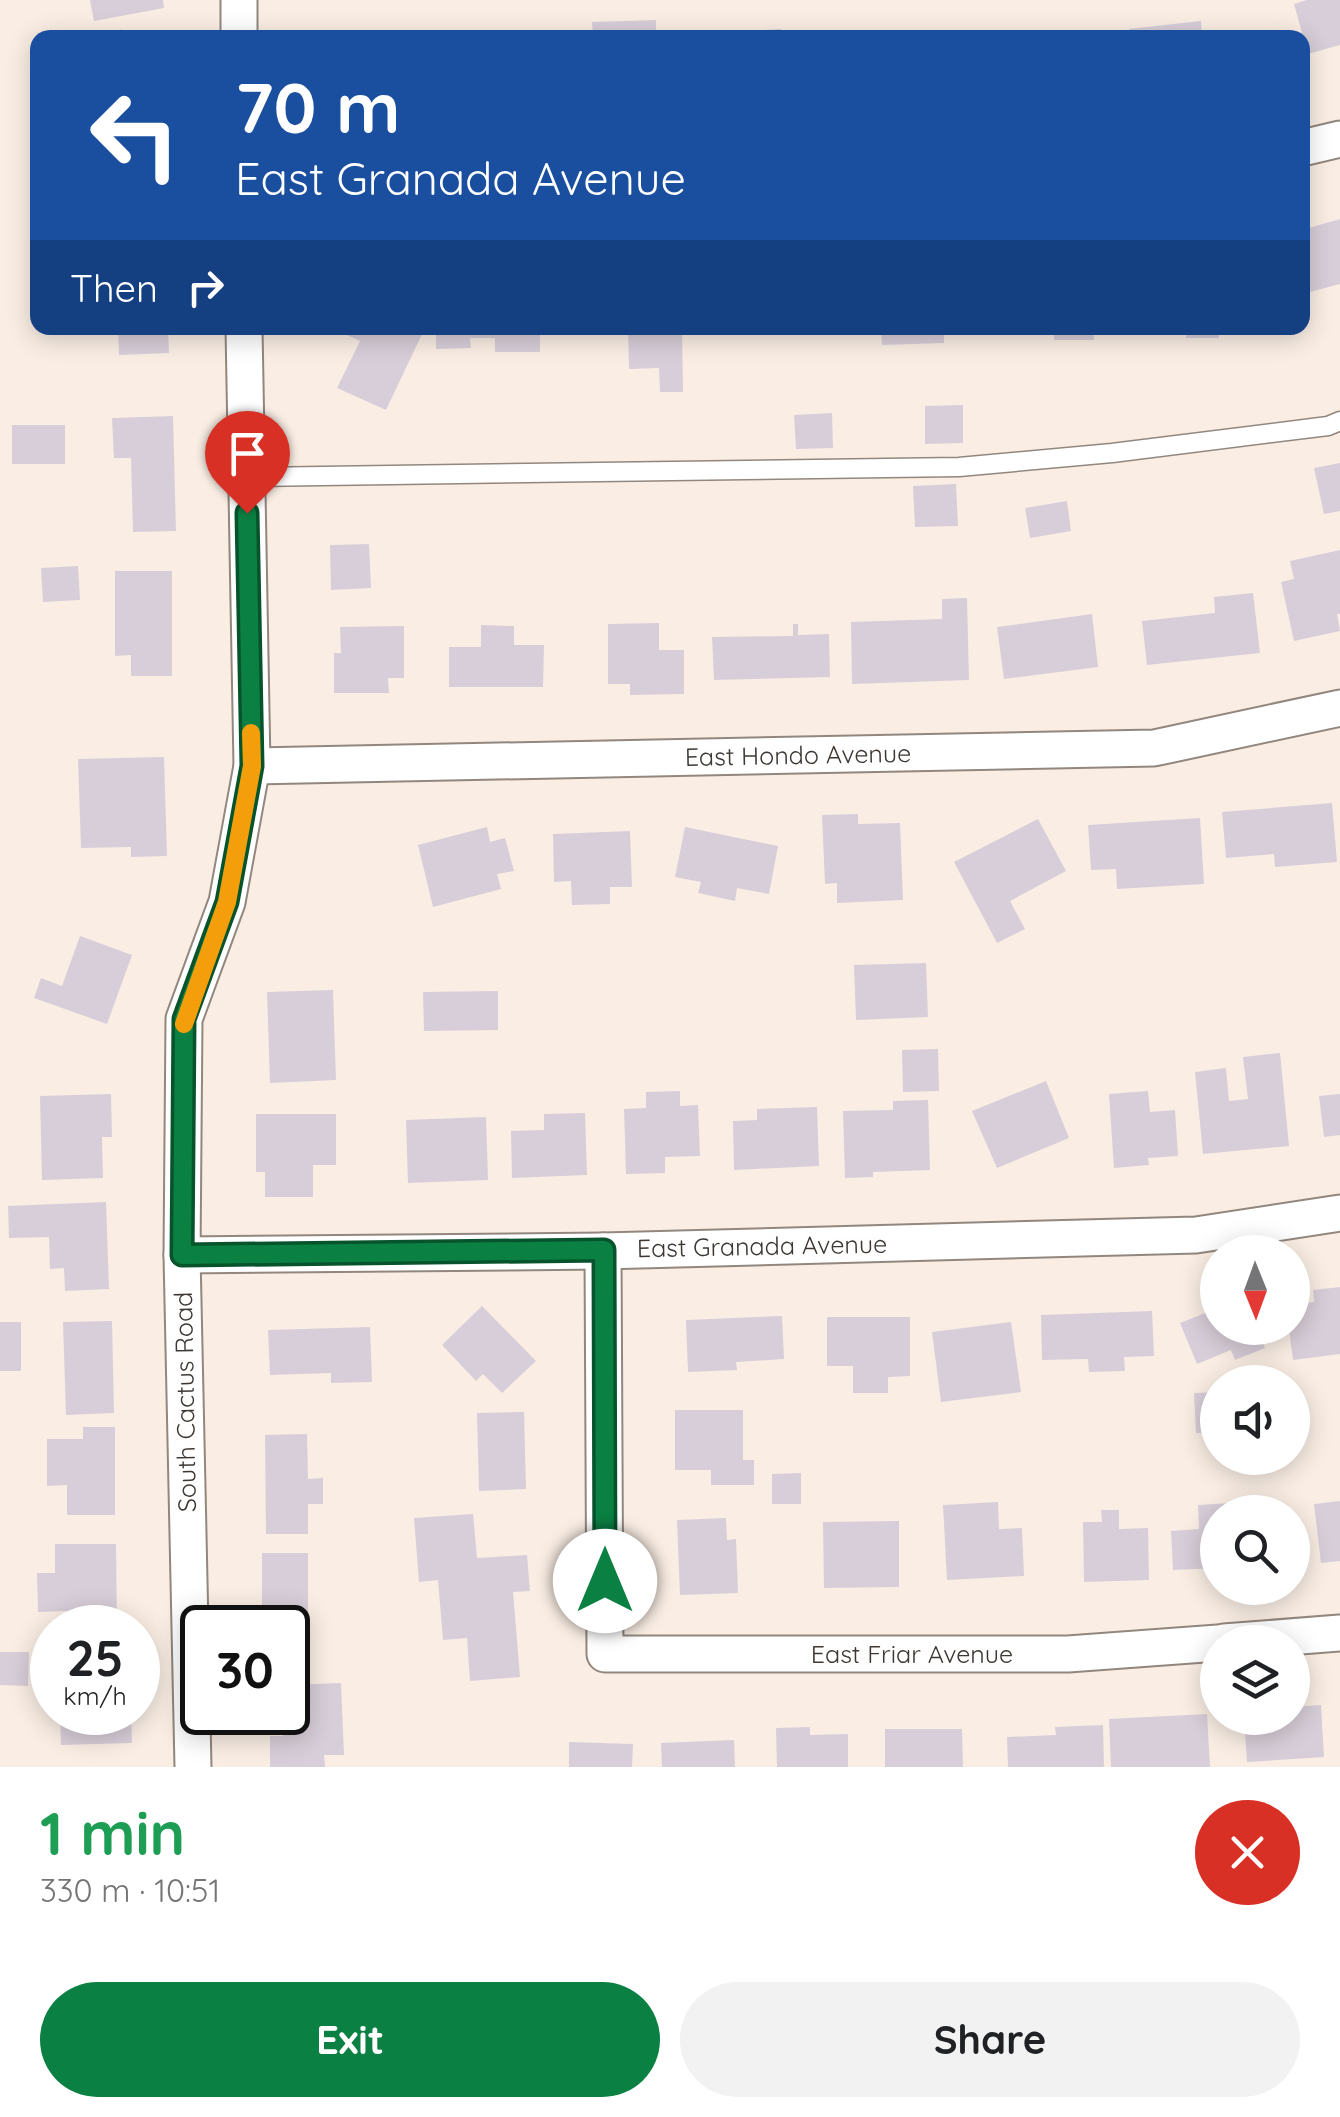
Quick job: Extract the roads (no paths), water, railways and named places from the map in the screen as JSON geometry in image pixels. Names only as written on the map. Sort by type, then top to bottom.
[{"type":"street","points":[[239,0],[240,30]]},
{"type":"street","points":[[1310,146],[1340,138]]},
{"type":"street","name":"South Cactus Road","points":[[193,1767],[182,1255],[184,1019],[227,902],[252,766],[244,335]]},
{"type":"street","name":"East Hondo Avenue","points":[[252,766],[1154,748],[1340,708]]},
{"type":"street","name":"East Granada Avenue","points":[[182,1255],[604,1250],[1196,1235],[1340,1213]]},
{"type":"street","name":"East Friar Avenue","points":[[604,1250],[606,1654],[1068,1654],[1200,1645]]},
{"type":"street","name":"East Friar Avenue","points":[[1310,1636],[1340,1633]]},
{"type":"lane","points":[[247,477],[958,467],[1186,444],[1328,426],[1340,421]]}]
